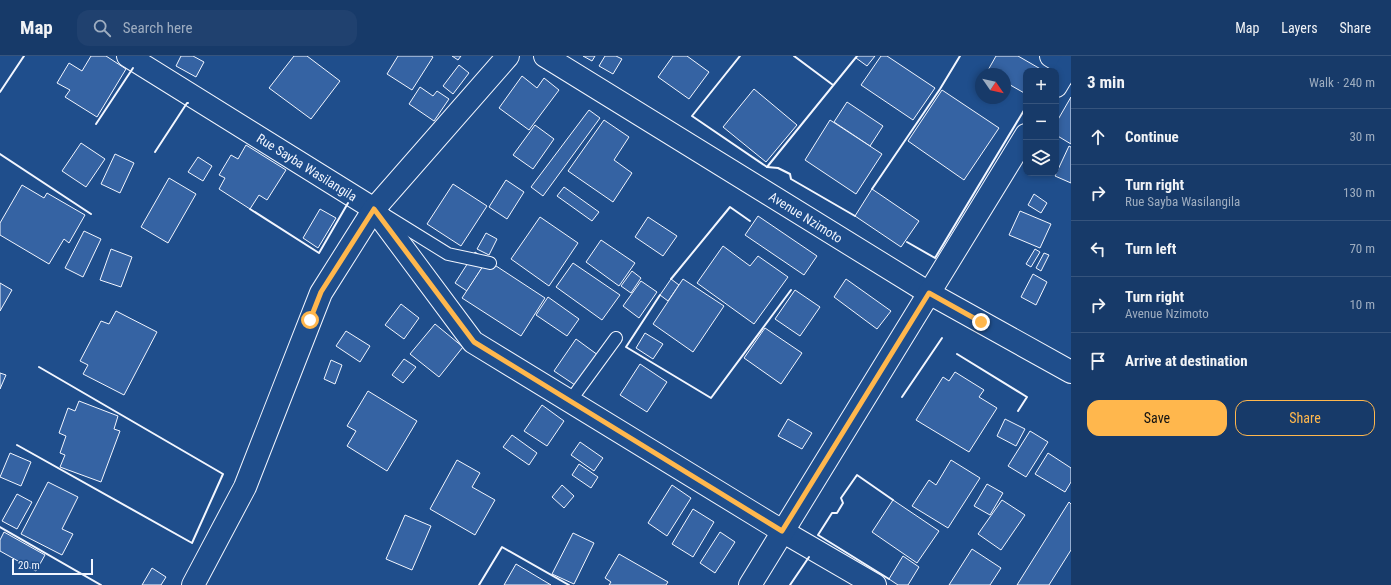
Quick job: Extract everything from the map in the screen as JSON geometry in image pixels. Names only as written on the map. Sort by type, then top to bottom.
[{"type":"street","name":"Rue Sayba Wasilangila","points":[[128,56],[374,209],[474,342],[782,531],[875,585]]},
{"type":"street","points":[[193,585],[245,487],[321,292],[374,209],[508,56]]},
{"type":"street","name":"Avenue Nzimoto","points":[[545,56],[929,293],[1071,372]]},
{"type":"street","points":[[1059,78],[1065,63]]},
{"type":"street","points":[[750,585],[1023,140]]},
{"type":"lane","points":[[374,209],[448,254],[490,263]]},
{"type":"lane","points":[[570,401],[616,338]]},
{"type":"building","points":[[91,56],[106,56],[126,69],[97,117],[65,97],[70,90],[57,83],[69,63],[82,71]]},
{"type":"building","points":[[181,56],[193,56],[204,62],[196,77],[176,66]]},
{"type":"building","points":[[294,56],[307,56],[340,81],[311,119],[269,88]]},
{"type":"building","points":[[398,56],[433,57],[412,90],[387,74]]},
{"type":"building","points":[[452,56],[461,56],[458,60]]},
{"type":"building","points":[[583,56],[595,56],[592,61]]},
{"type":"building","points":[[605,56],[616,56],[622,59],[613,74],[599,66]]},
{"type":"building","points":[[673,56],[687,56],[709,72],[689,99],[658,77]]},
{"type":"building","points":[[857,56],[875,56],[867,66],[856,58]]},
{"type":"building","points":[[881,56],[887,56],[935,88],[913,120],[861,85]]},
{"type":"building","points":[[996,56],[1018,56],[1039,68],[1023,68],[1023,92],[1011,85],[1011,68],[989,68]]},
{"type":"building","points":[[459,65],[469,73],[453,94],[443,86]]},
{"type":"building","points":[[522,76],[537,88],[544,78],[559,90],[529,130],[499,108]]},
{"type":"building","points":[[420,87],[433,96],[437,91],[449,99],[434,121],[409,104]]},
{"type":"building","points":[[754,89],[797,125],[766,162],[723,127]]},
{"type":"building","points":[[942,90],[999,128],[964,180],[908,141]]},
{"type":"building","points":[[1071,97],[1071,144],[1059,137],[1059,118]]},
{"type":"building","points":[[847,102],[883,126],[870,146],[834,122]]},
{"type":"building","points":[[589,110],[600,118],[543,196],[531,187]]},
{"type":"building","points":[[604,120],[629,137],[614,160],[632,173],[613,202],[568,171]]},
{"type":"building","points":[[830,120],[882,154],[856,194],[805,160]]},
{"type":"building","points":[[535,125],[554,139],[533,169],[513,155]]},
{"type":"building","points":[[81,143],[105,159],[86,187],[62,171]]},
{"type":"building","points":[[246,145],[286,170],[267,200],[259,195],[250,209],[219,189],[225,178],[219,175],[231,155],[238,159]]},
{"type":"building","points":[[1069,146],[1071,147],[1071,183],[1055,176],[1059,176],[1059,167]]},
{"type":"building","points":[[115,154],[134,163],[120,193],[101,184]]},
{"type":"building","points":[[198,157],[212,166],[203,181],[188,172]]},
{"type":"building","points":[[169,178],[196,194],[168,243],[141,227]]},
{"type":"building","points":[[506,180],[524,192],[507,219],[489,207]]},
{"type":"building","points":[[453,184],[487,206],[461,246],[427,224]]},
{"type":"building","points":[[22,185],[44,198],[47,193],[85,215],[69,243],[64,239],[49,264],[0,235],[0,223]]},
{"type":"building","points":[[564,187],[599,212],[592,221],[557,196]]},
{"type":"building","points":[[872,189],[919,221],[901,247],[855,216]]},
{"type":"building","points":[[1034,194],[1047,203],[1041,213],[1028,205]]},
{"type":"building","points":[[320,209],[336,218],[318,248],[303,238]]},
{"type":"building","points":[[1020,211],[1051,224],[1040,248],[1009,235]]},
{"type":"building","points":[[758,216],[817,256],[804,275],[745,235]]},
{"type":"building","points":[[540,217],[578,243],[549,286],[511,259]]},
{"type":"building","points":[[648,217],[677,236],[663,256],[635,237]]},
{"type":"building","points":[[84,231],[101,239],[83,277],[65,268]]},
{"type":"building","points":[[486,233],[497,239],[489,255],[477,249]]},
{"type":"building","points":[[601,240],[635,263],[619,286],[586,262]]},
{"type":"building","points":[[723,246],[750,266],[758,256],[788,277],[754,324],[697,283]]},
{"type":"building","points":[[111,249],[132,257],[121,287],[100,280]]},
{"type":"building","points":[[1035,249],[1040,252],[1031,267],[1026,264]]},
{"type":"building","points":[[475,252],[487,260],[467,291],[455,283]]},
{"type":"building","points":[[1044,253],[1049,255],[1041,271],[1036,268]]},
{"type":"building","points":[[487,260],[545,298],[521,336],[462,298]]},
{"type":"building","points":[[573,263],[620,295],[602,320],[556,287]]},
{"type":"building","points":[[632,271],[641,278],[631,293],[621,286]]},
{"type":"building","points":[[1033,274],[1047,282],[1036,305],[1021,297]]},
{"type":"building","points":[[671,279],[679,285],[668,301],[660,295]]},
{"type":"building","points":[[683,279],[724,306],[693,352],[653,324]]},
{"type":"building","points":[[846,279],[891,311],[877,329],[834,297]]},
{"type":"building","points":[[641,281],[657,292],[639,318],[623,306]]},
{"type":"building","points":[[0,283],[12,290],[0,311]]},
{"type":"building","points":[[795,290],[820,307],[800,336],[775,319]]},
{"type":"building","points":[[548,297],[579,319],[567,336],[536,315]]},
{"type":"building","points":[[401,304],[419,318],[404,339],[385,325]]},
{"type":"building","points":[[116,311],[157,332],[124,395],[83,374],[88,365],[80,361],[101,321],[109,324]]},
{"type":"building","points":[[435,324],[463,347],[439,377],[410,354]]},
{"type":"building","points":[[765,328],[802,353],[781,384],[744,358]]},
{"type":"building","points":[[346,331],[370,346],[360,362],[336,346]]},
{"type":"building","points":[[645,333],[663,344],[653,359],[636,348]]},
{"type":"building","points":[[576,339],[602,358],[581,389],[554,371]]},
{"type":"building","points":[[404,359],[416,367],[403,383],[392,375]]},
{"type":"building","points":[[331,360],[342,365],[335,384],[324,379]]},
{"type":"building","points":[[640,364],[667,382],[647,412],[620,395]]},
{"type":"building","points":[[955,372],[984,390],[979,397],[997,408],[969,452],[916,420],[943,377],[949,381]]},
{"type":"building","points":[[0,373],[6,375],[0,389]]},
{"type":"building","points":[[368,391],[417,421],[387,471],[347,446],[356,431],[347,426]]},
{"type":"building","points":[[79,401],[118,416],[114,429],[120,431],[101,482],[60,467],[65,455],[60,453],[66,436],[59,433],[68,408],[75,411]]},
{"type":"building","points":[[542,405],[564,421],[547,446],[524,431]]},
{"type":"building","points":[[788,419],[812,433],[802,449],[778,436]]},
{"type":"building","points":[[1005,419],[1025,429],[1016,446],[997,436]]},
{"type":"building","points":[[1030,431],[1048,442],[1026,477],[1008,466]]},
{"type":"building","points":[[512,435],[537,453],[529,465],[503,447]]},
{"type":"building","points":[[580,442],[603,458],[594,471],[571,455]]},
{"type":"building","points":[[10,453],[31,462],[21,486],[0,477]]},
{"type":"building","points":[[1048,453],[1071,468],[1071,482],[1065,492],[1035,474]]},
{"type":"building","points":[[457,460],[480,473],[472,487],[495,500],[475,535],[430,509]]},
{"type":"building","points":[[951,460],[980,478],[948,528],[912,506],[929,480],[936,485]]},
{"type":"building","points":[[579,464],[598,477],[591,488],[572,475]]},
{"type":"building","points":[[48,482],[78,497],[62,529],[73,534],[62,555],[21,534]]},
{"type":"building","points":[[987,484],[1003,493],[990,515],[974,506]]},
{"type":"building","points":[[562,485],[574,496],[564,508],[552,497]]},
{"type":"building","points":[[672,485],[691,498],[667,536],[648,523]]},
{"type":"building","points":[[17,494],[32,502],[17,529],[2,521]]},
{"type":"building","points":[[893,500],[939,531],[917,563],[872,532]]},
{"type":"building","points":[[1002,500],[1025,515],[1001,550],[978,534]]},
{"type":"building","points":[[1069,502],[1071,504],[1071,550],[1049,585],[1017,585]]},
{"type":"building","points":[[693,509],[714,522],[693,557],[672,544]]},
{"type":"building","points":[[405,515],[431,526],[412,570],[386,559]]},
{"type":"building","points":[[4,532],[45,555],[36,571],[0,551],[0,540]]},
{"type":"building","points":[[720,532],[735,542],[715,573],[700,563]]},
{"type":"building","points":[[573,533],[594,543],[574,584],[552,574]]},
{"type":"building","points":[[972,549],[1001,568],[990,585],[949,585]]},
{"type":"building","points":[[619,554],[668,582],[666,585],[609,585],[611,582],[605,578]]},
{"type":"building","points":[[903,556],[919,567],[908,585],[898,585],[889,579]]},
{"type":"building","points":[[516,564],[551,585],[504,585]]},
{"type":"building","points":[[152,568],[166,577],[161,585],[142,585]]},
{"type":"wall","points":[[0,92],[24,56]]},
{"type":"wall","points":[[740,56],[692,116],[767,167]]},
{"type":"wall","points":[[794,56],[833,85]]},
{"type":"wall","points":[[855,216],[791,179],[790,174],[778,168],[767,167],[857,56]]},
{"type":"wall","points":[[872,189],[940,89],[960,56]]},
{"type":"wall","points":[[96,124],[133,68]]},
{"type":"wall","points":[[155,152],[188,103]]},
{"type":"wall","points":[[907,242],[935,258],[1023,112]]},
{"type":"wall","points":[[0,154],[91,214]]},
{"type":"wall","points":[[250,209],[319,253],[348,203]]},
{"type":"wall","points":[[671,279],[730,207],[750,221]]},
{"type":"wall","points":[[660,295],[626,347],[711,398],[791,290]]},
{"type":"wall","points":[[902,397],[942,338]]},
{"type":"wall","points":[[957,354],[1027,397],[1018,411]]},
{"type":"wall","points":[[17,445],[192,543],[223,474],[39,367]]},
{"type":"wall","points":[[889,579],[818,535],[832,513],[837,513],[843,503],[841,498],[857,475],[893,500]]},
{"type":"wall","points":[[0,527],[101,585]]},
{"type":"wall","points":[[479,585],[502,547],[569,585]]},
{"type":"wall","points":[[790,585],[809,557]]},
{"type":"route","points":[[310,320],[321,292],[374,209],[474,342],[782,531],[929,293],[981,322]]}]
